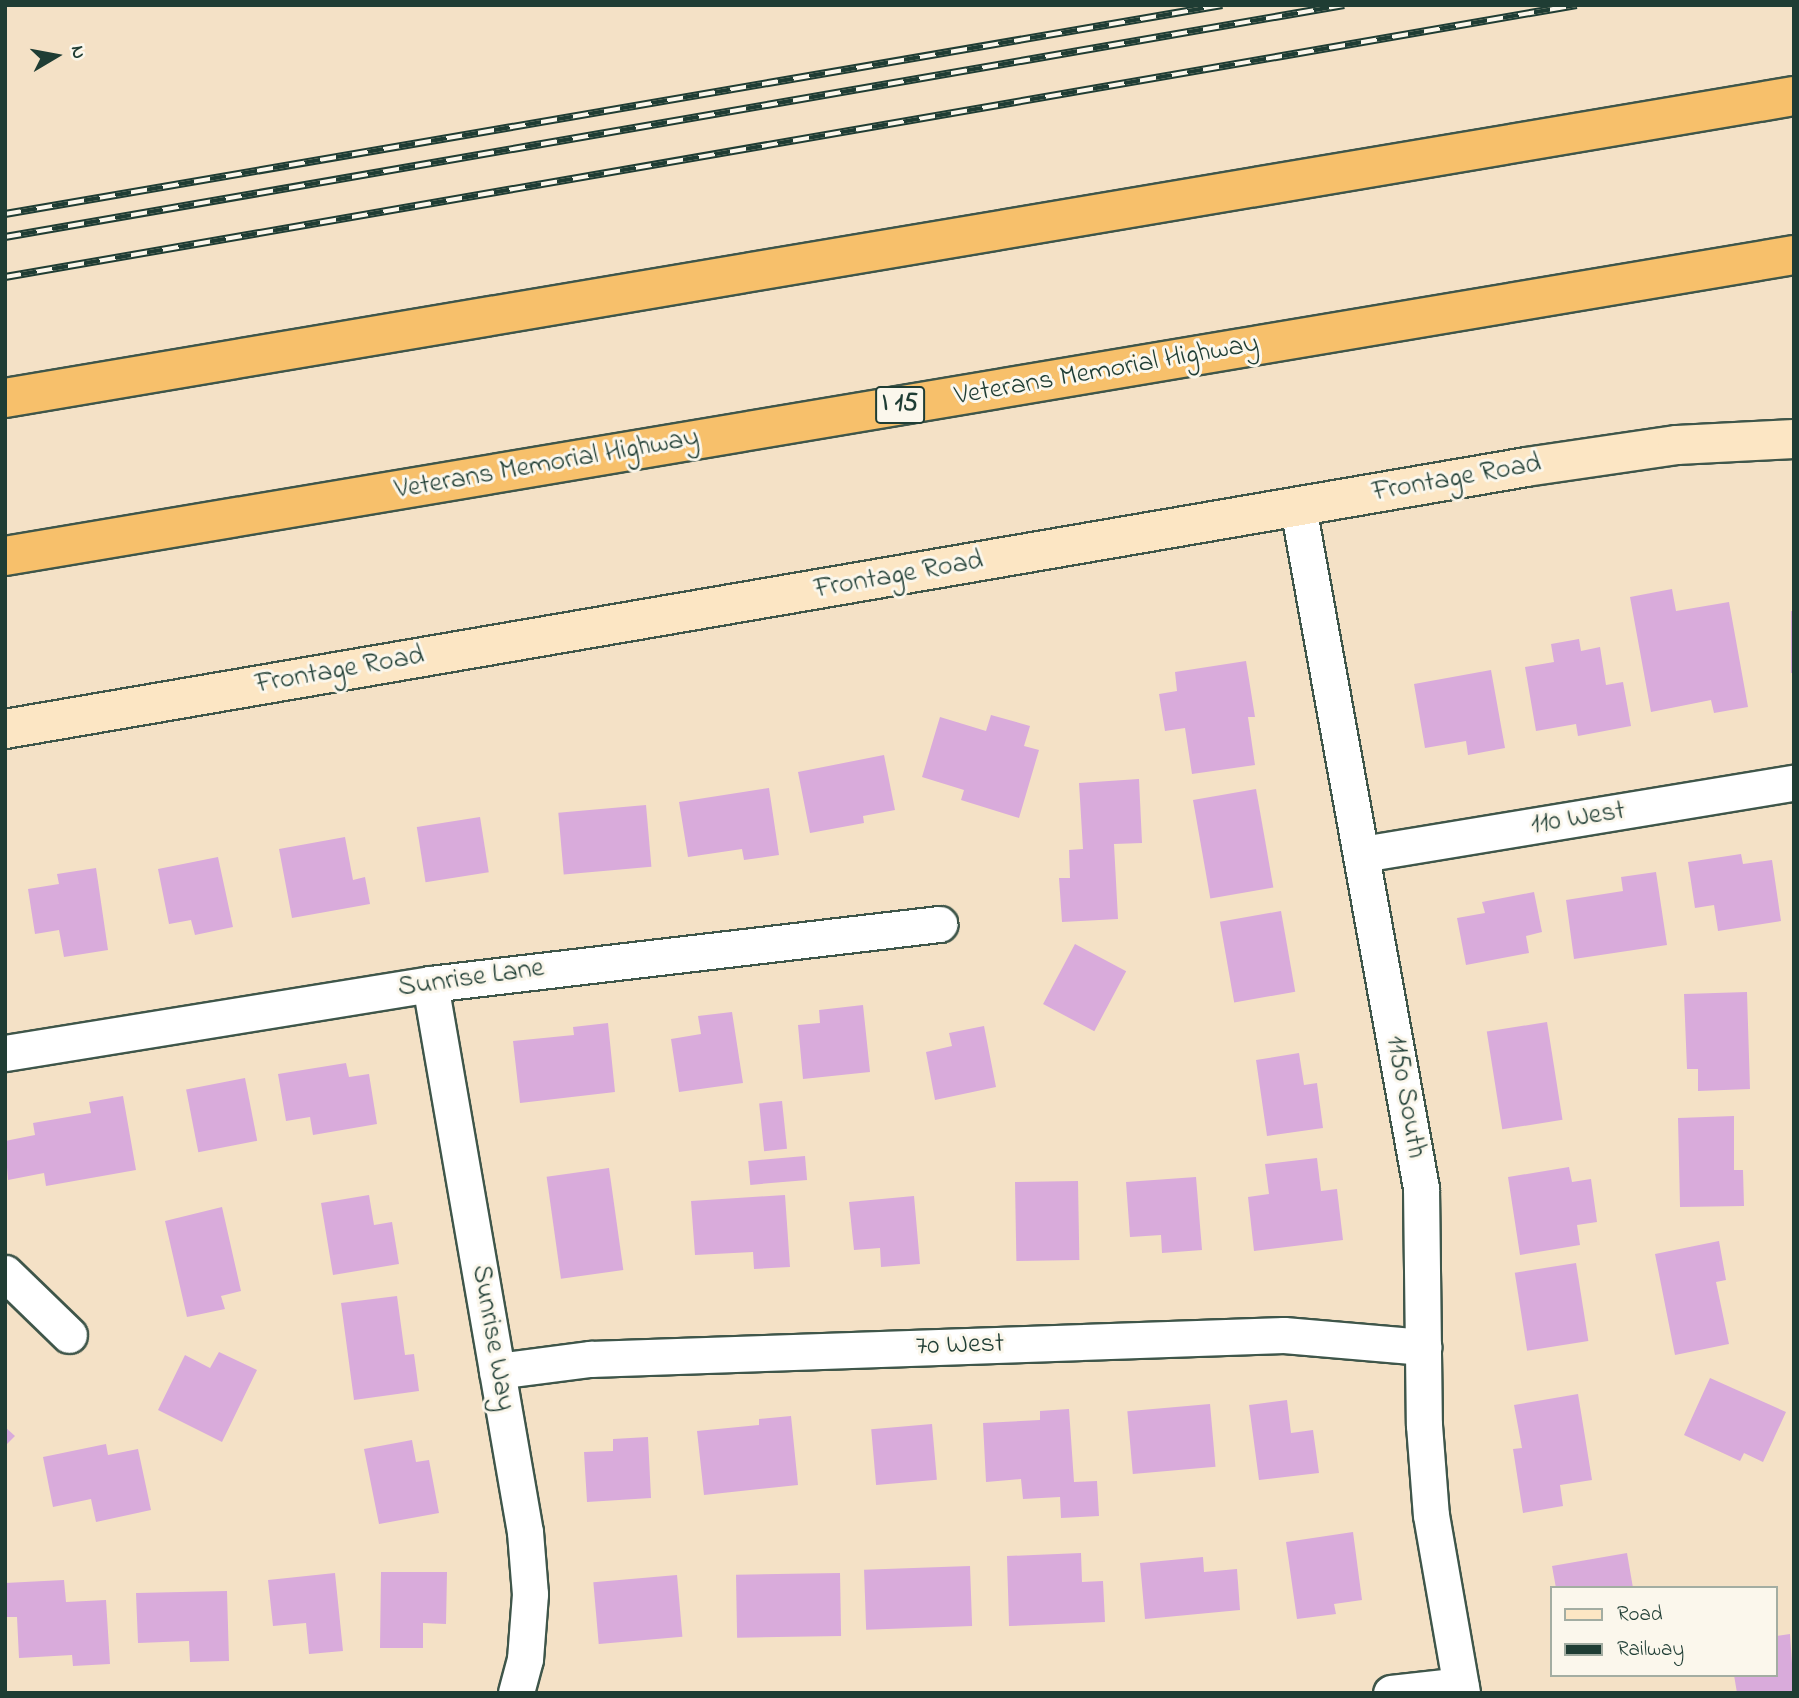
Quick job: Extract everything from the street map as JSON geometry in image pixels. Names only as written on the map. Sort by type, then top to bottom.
[{"type":"highway","points":[[5,398],[1794,96]]},
{"type":"highway","name":"Veterans Memorial Highway","points":[[5,556],[1794,255]]},
{"type":"street","name":"Frontage Road","points":[[5,729],[1298,507],[1677,445],[1794,439]]},
{"type":"street","name":"1150 South","points":[[1298,507],[1363,854],[1420,1188],[1423,1347],[1432,1514],[1462,1689]]},
{"type":"street","name":"110 West","points":[[1363,854],[1794,783]]},
{"type":"street","name":"Sunrise Lane","points":[[5,1053],[430,984],[939,924]]},
{"type":"street","name":"Sunrise Way","points":[[430,984],[525,1532],[530,1594],[525,1659],[516,1693]]},
{"type":"street","points":[[5,1273],[69,1335]]},
{"type":"street","name":"70 West","points":[[497,1371],[590,1359],[1284,1335],[1423,1347]]},
{"type":"street","points":[[1391,1693],[1462,1689]]},
{"type":"building","points":[[1672,589],[1676,611],[1729,602],[1748,707],[1714,713],[1711,700],[1651,712],[1630,597]]},
{"type":"building","points":[[1791,611],[1794,611],[1794,673],[1791,673]]},
{"type":"building","points":[[1579,639],[1581,651],[1600,647],[1606,685],[1623,682],[1631,726],[1578,736],[1576,724],[1536,731],[1525,667],[1554,662],[1551,644]]},
{"type":"building","points":[[1246,661],[1255,717],[1248,717],[1255,765],[1192,774],[1185,728],[1165,731],[1159,694],[1177,691],[1175,672]]},
{"type":"building","points":[[1491,670],[1505,748],[1468,755],[1466,741],[1425,748],[1414,684]]},
{"type":"building","points":[[991,715],[1030,726],[1024,746],[1039,750],[1019,818],[961,800],[964,790],[922,777],[940,717],[986,731]]},
{"type":"building","points":[[884,755],[895,810],[863,816],[864,823],[810,833],[798,772]]},
{"type":"building","points":[[1139,779],[1142,843],[1114,844],[1118,919],[1062,922],[1059,878],[1070,878],[1069,850],[1083,849],[1079,783]]},
{"type":"building","points":[[769,788],[779,855],[744,860],[742,849],[688,857],[679,802]]},
{"type":"building","points":[[1256,789],[1273,887],[1210,899],[1193,800]]},
{"type":"building","points":[[646,805],[651,867],[564,874],[558,813]]},
{"type":"building","points":[[480,817],[489,872],[426,882],[417,827]]},
{"type":"building","points":[[345,837],[353,880],[365,877],[370,904],[292,918],[279,849]]},
{"type":"building","points":[[1741,854],[1743,864],[1772,860],[1781,921],[1718,931],[1714,905],[1695,908],[1688,862]]},
{"type":"building","points":[[218,857],[233,927],[195,935],[191,920],[169,924],[158,869]]},
{"type":"building","points":[[96,868],[108,950],[64,957],[59,930],[35,934],[28,889],[59,884],[57,874]]},
{"type":"building","points":[[1656,872],[1667,945],[1574,959],[1566,900],[1623,891],[1621,877]]},
{"type":"building","points":[[1534,892],[1542,932],[1526,936],[1529,953],[1466,965],[1457,918],[1485,913],[1482,902]]},
{"type":"building","points":[[1281,911],[1295,992],[1234,1003],[1220,922]]},
{"type":"building","points":[[1075,944],[1126,971],[1094,1031],[1043,1004]]},
{"type":"building","points":[[1747,992],[1750,1089],[1698,1091],[1698,1069],[1687,1069],[1684,994]]},
{"type":"building","points":[[863,1005],[870,1072],[803,1079],[798,1025],[820,1023],[819,1010]]},
{"type":"building","points":[[732,1012],[743,1083],[679,1092],[671,1039],[701,1034],[698,1016]]},
{"type":"building","points":[[1547,1022],[1562,1120],[1502,1129],[1487,1032]]},
{"type":"building","points":[[608,1023],[615,1092],[520,1103],[513,1041],[574,1035],[573,1027]]},
{"type":"building","points":[[984,1026],[996,1087],[935,1100],[926,1052],[952,1046],[949,1033]]},
{"type":"building","points":[[1299,1053],[1304,1085],[1317,1083],[1323,1128],[1267,1136],[1256,1060]]},
{"type":"building","points":[[346,1063],[349,1077],[369,1074],[377,1124],[313,1135],[310,1117],[286,1121],[278,1074]]},
{"type":"building","points":[[245,1078],[257,1141],[198,1152],[186,1089]]},
{"type":"building","points":[[123,1096],[136,1170],[46,1186],[44,1173],[8,1180],[5,1141],[35,1135],[33,1123],[91,1113],[89,1102]]},
{"type":"building","points":[[782,1101],[787,1149],[764,1151],[759,1103]]},
{"type":"building","points":[[1734,1116],[1734,1170],[1743,1170],[1744,1206],[1680,1207],[1678,1118]]},
{"type":"building","points":[[805,1156],[807,1180],[750,1185],[748,1161]]},
{"type":"building","points":[[1317,1158],[1321,1191],[1337,1189],[1343,1240],[1254,1251],[1248,1197],[1269,1194],[1265,1164]]},
{"type":"building","points":[[1569,1167],[1572,1182],[1591,1179],[1597,1222],[1577,1225],[1580,1245],[1520,1255],[1508,1177]]},
{"type":"building","points":[[609,1168],[623,1270],[561,1279],[547,1177]]},
{"type":"building","points":[[1196,1177],[1202,1250],[1162,1253],[1161,1235],[1130,1237],[1126,1182]]},
{"type":"building","points":[[1078,1181],[1079,1260],[1016,1261],[1015,1182]]},
{"type":"building","points":[[369,1195],[374,1225],[392,1222],[399,1264],[333,1275],[321,1203]]},
{"type":"building","points":[[785,1195],[790,1267],[754,1269],[753,1252],[695,1255],[691,1201]]},
{"type":"building","points":[[914,1196],[920,1264],[881,1267],[880,1248],[854,1250],[849,1202]]},
{"type":"building","points":[[222,1207],[241,1291],[221,1296],[225,1309],[187,1317],[165,1221]]},
{"type":"building","points":[[1719,1241],[1726,1280],[1716,1282],[1729,1344],[1675,1355],[1655,1254]]},
{"type":"building","points":[[1576,1263],[1588,1341],[1527,1351],[1515,1273]]},
{"type":"building","points":[[397,1296],[405,1355],[414,1354],[419,1391],[354,1400],[341,1303]]},
{"type":"building","points":[[219,1352],[257,1370],[222,1442],[158,1410],[185,1355],[210,1368]]},
{"type":"building","points":[[1710,1378],[1786,1412],[1763,1462],[1744,1453],[1740,1461],[1684,1435]]},
{"type":"building","points":[[1578,1394],[1592,1480],[1560,1485],[1563,1506],[1523,1513],[1513,1449],[1522,1448],[1514,1405]]},
{"type":"building","points":[[1287,1400],[1291,1433],[1313,1430],[1319,1473],[1259,1480],[1249,1405]]},
{"type":"building","points":[[1210,1404],[1215,1467],[1133,1474],[1127,1411]]},
{"type":"building","points":[[1069,1409],[1074,1482],[1097,1481],[1099,1516],[1061,1518],[1060,1497],[1023,1499],[1021,1479],[986,1482],[983,1423],[1040,1420],[1040,1411]]},
{"type":"building","points":[[791,1416],[798,1485],[704,1495],[697,1431],[759,1425],[759,1419]]},
{"type":"building","points":[[932,1424],[937,1480],[876,1485],[871,1429]]},
{"type":"building","points":[[5,1427],[15,1436],[5,1446]]},
{"type":"building","points":[[648,1437],[651,1498],[587,1502],[584,1452],[613,1451],[613,1439]]},
{"type":"building","points":[[412,1440],[416,1462],[429,1460],[439,1513],[379,1524],[364,1449]]},
{"type":"building","points":[[106,1444],[108,1455],[138,1449],[151,1510],[96,1522],[91,1499],[53,1507],[43,1457]]},
{"type":"building","points":[[1353,1532],[1362,1600],[1334,1604],[1336,1614],[1297,1619],[1286,1542]]},
{"type":"building","points":[[1081,1553],[1082,1582],[1103,1581],[1105,1622],[1009,1626],[1007,1556]]},
{"type":"building","points":[[1627,1553],[1633,1586],[1556,1586],[1552,1566]]},
{"type":"building","points":[[1203,1557],[1204,1572],[1237,1569],[1240,1610],[1145,1619],[1140,1563]]},
{"type":"building","points":[[970,1566],[972,1626],[866,1630],[864,1570]]},
{"type":"building","points":[[381,1572],[447,1572],[446,1624],[423,1623],[423,1648],[380,1648]]},
{"type":"building","points":[[335,1573],[343,1651],[309,1654],[306,1623],[273,1626],[268,1580]]},
{"type":"building","points":[[840,1573],[841,1636],[737,1638],[736,1575]]},
{"type":"building","points":[[677,1575],[682,1637],[599,1644],[593,1582]]},
{"type":"building","points":[[64,1580],[66,1602],[106,1600],[110,1664],[73,1666],[72,1655],[19,1658],[17,1617],[5,1617],[5,1583]]},
{"type":"building","points":[[227,1591],[229,1661],[190,1662],[189,1641],[138,1643],[136,1593]]},
{"type":"building","points":[[1790,1634],[1794,1693],[1737,1693],[1734,1677],[1778,1677],[1778,1636]]},
{"type":"railway","points":[[5,214],[1222,5]]},
{"type":"railway","points":[[5,237],[1344,5]]},
{"type":"railway","points":[[5,277],[1577,5]]}]
